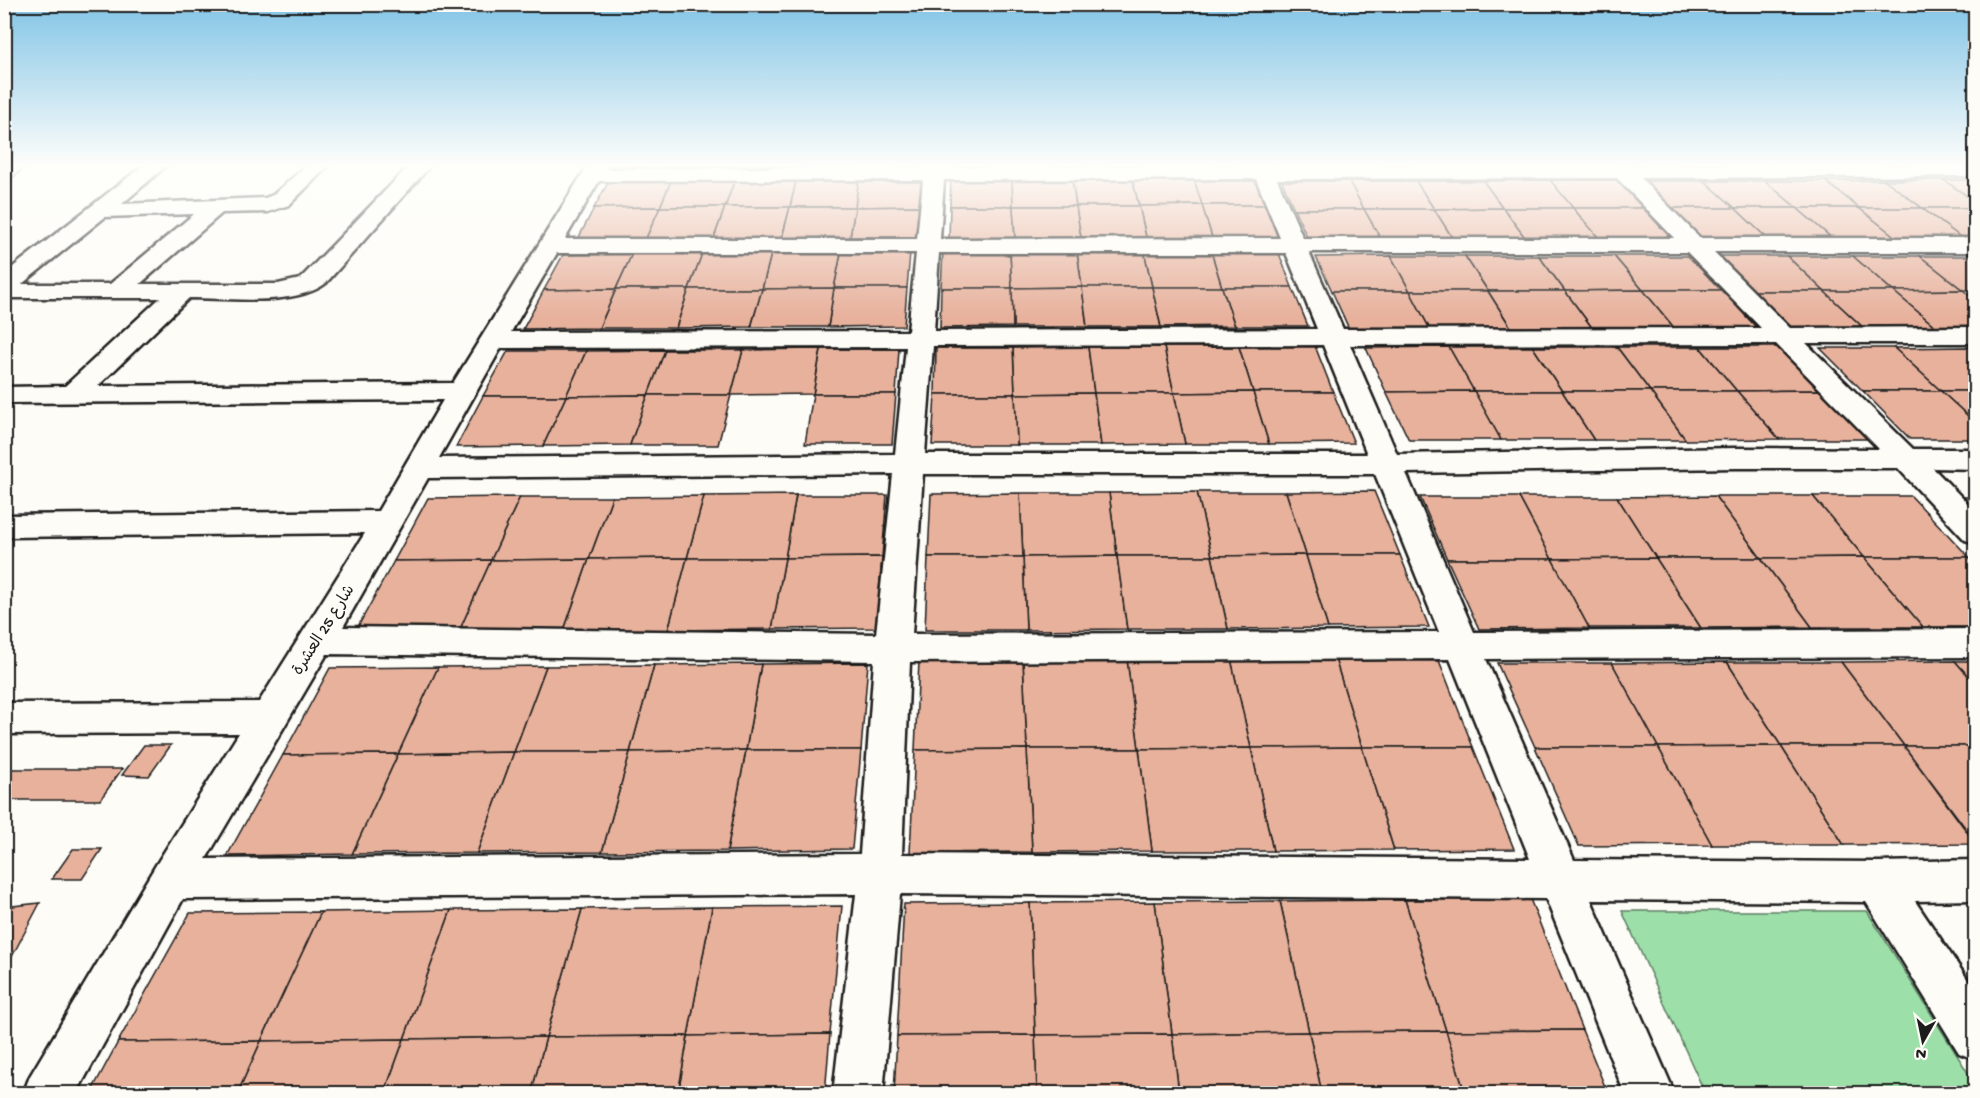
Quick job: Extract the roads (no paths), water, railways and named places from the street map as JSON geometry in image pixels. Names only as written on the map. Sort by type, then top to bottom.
[{"type":"street","points":[[4,286],[92,216]]},
{"type":"street","points":[[115,292],[205,216]]},
{"type":"street","points":[[4,291],[278,291],[308,285],[373,216]]},
{"type":"street","name":"شارع 25 العشرة","points":[[48,1094],[171,879],[388,522],[462,391],[567,216]]},
{"type":"street","points":[[858,1094],[880,874],[893,648],[931,216]]},
{"type":"street","points":[[1282,216],[1385,464],[1464,645],[1650,1094]]},
{"type":"street","points":[[1666,216],[1782,336],[1906,458],[1976,532]]},
{"type":"street","points":[[549,246],[1976,245]]},
{"type":"street","points":[[72,395],[180,292]]},
{"type":"street","points":[[493,340],[1976,335]]},
{"type":"street","points":[[4,395],[462,391]]},
{"type":"street","points":[[419,468],[1976,459]]},
{"type":"street","points":[[4,526],[388,522]]},
{"type":"street","points":[[315,640],[893,648],[1976,643]]},
{"type":"street","points":[[4,719],[268,717]]},
{"type":"street","points":[[171,879],[880,874],[1878,882],[1976,880]]},
{"type":"street","points":[[1878,882],[1976,1036]]}]
